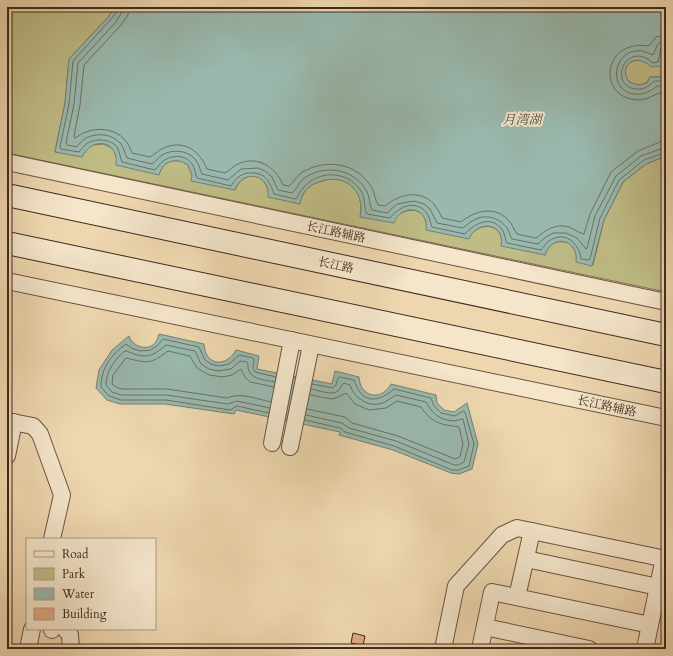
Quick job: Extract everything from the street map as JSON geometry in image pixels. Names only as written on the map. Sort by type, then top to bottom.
[{"type":"main road","name":"长江路","points":[[7,195],[666,336]]},
{"type":"main road","points":[[7,243],[666,382]]},
{"type":"street","name":"长江路辅路","points":[[7,162],[666,302]]},
{"type":"street","name":"长江路辅路","points":[[7,281],[666,418]]},
{"type":"street","points":[[272,443],[292,340]]},
{"type":"street","points":[[290,447],[311,344]]},
{"type":"street","points":[[7,456],[10,422],[33,426],[40,434],[62,495],[52,538]]},
{"type":"street","points":[[442,649],[456,586],[502,535],[516,528],[665,558],[644,649]]},
{"type":"street","points":[[517,597],[532,531]]},
{"type":"street","points":[[526,559],[658,587]]},
{"type":"street","points":[[480,649],[492,592],[650,625]]},
{"type":"street","points":[[484,627],[589,649]]},
{"type":"street","points":[[28,649],[32,630]]},
{"type":"street","points":[[58,630],[70,635],[71,649]]},
{"type":"green space","points":[[7,7],[115,7],[109,16],[69,59],[65,103],[55,152],[85,151],[92,145],[104,144],[113,149],[117,158],[159,174],[161,169],[167,163],[171,161],[179,161],[188,165],[192,175],[235,190],[243,179],[253,176],[258,177],[266,185],[269,192],[299,204],[305,191],[312,185],[318,182],[337,179],[345,182],[356,191],[360,199],[360,217],[396,217],[403,212],[412,210],[420,212],[424,216],[427,230],[471,234],[480,228],[490,227],[498,231],[501,235],[502,241],[545,255],[552,244],[559,242],[567,243],[571,244],[577,255],[593,265],[604,220],[623,182],[646,164],[666,156],[666,292],[7,153]]},
{"type":"green space","points":[[666,42],[666,77],[650,77],[647,82],[642,85],[632,84],[628,81],[625,71],[629,63],[638,60],[662,66]]},
{"type":"water","name":"月湾湖","points":[[115,7],[666,7],[666,42],[662,66],[651,67],[646,63],[635,61],[630,62],[625,70],[629,82],[639,85],[647,83],[650,77],[666,77],[666,156],[646,164],[623,182],[604,220],[592,266],[576,262],[576,254],[573,248],[564,242],[559,241],[553,244],[548,248],[545,255],[501,246],[499,232],[490,226],[478,228],[469,239],[426,230],[426,222],[423,216],[414,210],[402,212],[394,223],[360,217],[360,199],[356,191],[345,182],[337,179],[318,182],[312,185],[304,193],[300,204],[268,197],[268,189],[265,183],[261,179],[255,177],[249,176],[244,179],[239,183],[235,190],[191,181],[192,175],[188,165],[179,161],[171,161],[167,163],[159,175],[116,165],[116,157],[113,150],[104,144],[92,146],[86,150],[82,157],[55,152],[65,103],[69,59],[109,16]]},
{"type":"water","points":[[159,334],[204,344],[208,357],[217,362],[227,360],[236,350],[259,356],[257,369],[332,384],[335,371],[359,377],[360,384],[363,389],[372,395],[382,393],[387,390],[391,384],[436,395],[437,403],[444,410],[454,412],[467,403],[478,444],[472,469],[459,474],[451,473],[393,450],[339,435],[340,432],[236,410],[234,414],[165,404],[120,404],[107,400],[96,388],[99,370],[112,350],[129,336],[133,343],[140,347],[152,346],[156,342]]},
{"type":"building","points":[[353,633],[365,636],[363,646],[351,643]]}]
